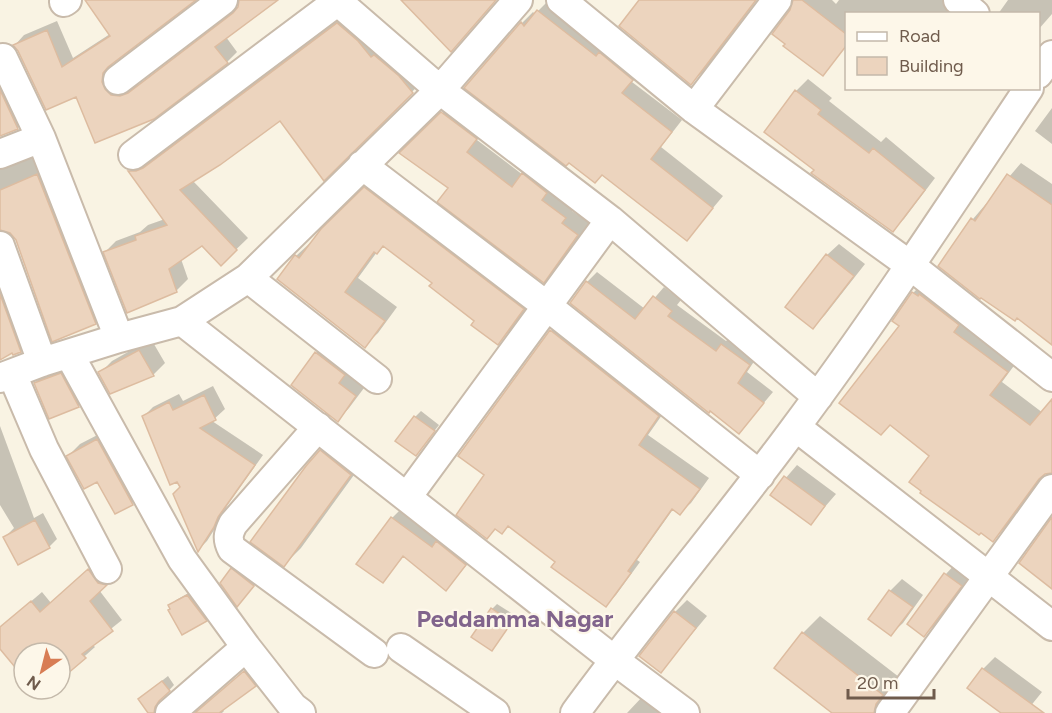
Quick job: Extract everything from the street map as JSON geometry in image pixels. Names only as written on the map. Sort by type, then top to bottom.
[{"type":"street","points":[[118,80],[223,0]]},
{"type":"street","points":[[107,570],[6,376],[42,362],[182,321],[248,278],[440,90],[519,0]]},
{"type":"street","points":[[561,0],[694,109],[910,266],[1052,377]]},
{"type":"street","points":[[694,109],[777,0]]},
{"type":"street","points":[[958,0],[973,12]]},
{"type":"street","points":[[133,155],[337,1],[440,90],[610,220],[818,397]]},
{"type":"street","points":[[0,60],[3,58],[41,138],[119,338]]},
{"type":"street","points":[[576,713],[614,660],[760,475],[818,397],[1029,90]]},
{"type":"street","points":[[0,154],[41,138]]},
{"type":"street","points":[[362,165],[547,306],[760,475]]},
{"type":"street","points":[[406,497],[610,220]]},
{"type":"street","points":[[0,246],[42,362]]},
{"type":"street","points":[[248,278],[377,379]]},
{"type":"street","points":[[182,321],[614,660],[685,713]]},
{"type":"street","points":[[69,354],[182,558],[294,711]]},
{"type":"street","points":[[318,427],[233,524],[228,534],[228,542],[232,549],[388,650],[495,713]]},
{"type":"street","points":[[796,427],[1052,626]]},
{"type":"street","points":[[890,713],[1052,489]]},
{"type":"street","points":[[170,713],[246,647]]},
{"type":"building","points":[[85,0],[196,0],[103,73],[102,82],[105,89],[111,95],[120,96],[128,93],[233,13],[238,7],[239,0],[278,0],[215,47],[228,63],[154,119],[95,143],[76,97],[46,110],[13,45],[47,30],[62,67],[110,36]]},
{"type":"building","points":[[401,0],[496,0],[451,52]]},
{"type":"building","points":[[639,0],[756,0],[691,85],[619,26]]},
{"type":"building","points":[[793,0],[802,0],[845,33],[845,47],[823,76],[783,46],[785,44],[772,34],[790,10]]},
{"type":"building","points":[[537,10],[596,56],[599,52],[633,80],[622,93],[672,132],[651,159],[713,208],[687,241],[602,175],[595,183],[569,163],[566,166],[464,88],[521,22],[524,26]]},
{"type":"building","points":[[337,23],[358,41],[371,57],[374,55],[399,76],[413,93],[324,181],[280,121],[220,165],[180,190],[237,250],[221,266],[202,246],[169,269],[177,292],[127,313],[103,252],[136,240],[135,236],[167,225],[128,171],[143,168]]},
{"type":"building","points":[[0,90],[18,129],[0,136]]},
{"type":"building","points":[[795,90],[821,110],[818,114],[869,153],[873,148],[925,190],[893,232],[811,173],[814,170],[764,132]]},
{"type":"building","points":[[441,112],[477,139],[467,152],[512,187],[522,173],[547,193],[542,200],[566,218],[562,223],[578,235],[544,283],[437,202],[448,188],[399,153]]},
{"type":"building","points":[[37,174],[96,324],[52,342],[16,240],[10,233],[0,230],[0,190]]},
{"type":"building","points":[[1007,174],[1052,205],[1052,345],[1017,318],[1015,321],[980,299],[938,266],[971,218],[975,221]]},
{"type":"building","points":[[364,187],[524,309],[498,345],[471,325],[474,321],[429,286],[432,283],[383,246],[377,254],[374,252],[345,292],[385,321],[365,348],[277,279],[294,256],[299,258],[321,229]]},
{"type":"building","points":[[826,254],[854,276],[813,329],[785,307]]},
{"type":"building","points":[[586,281],[635,319],[653,296],[672,311],[668,316],[716,351],[721,344],[750,365],[738,383],[764,403],[739,434],[570,303]]},
{"type":"building","points":[[912,292],[918,296],[919,294],[959,325],[954,332],[1008,372],[990,395],[1030,425],[1052,399],[1052,473],[1045,474],[1039,479],[993,542],[981,533],[979,535],[920,493],[921,491],[909,482],[929,456],[890,425],[881,435],[839,403],[899,326],[892,321]]},
{"type":"building","points":[[0,294],[21,352],[13,355],[12,353],[0,360]]},
{"type":"building","points":[[550,330],[659,416],[639,445],[700,489],[680,515],[672,509],[628,571],[631,573],[606,607],[551,567],[555,562],[508,526],[502,534],[495,529],[487,539],[456,515],[484,475],[458,456]]},
{"type":"building","points":[[139,350],[154,376],[110,394],[98,372]]},
{"type":"building","points":[[315,352],[345,375],[339,383],[356,396],[338,422],[291,385]]},
{"type":"building","points":[[61,373],[79,407],[49,419],[34,383]]},
{"type":"building","points":[[204,395],[216,420],[200,428],[255,465],[218,517],[198,552],[173,494],[180,487],[177,482],[170,485],[142,416],[169,402],[173,410]]},
{"type":"building","points":[[414,416],[435,431],[416,456],[395,441]]},
{"type":"building","points":[[97,439],[133,505],[115,514],[97,482],[84,489],[66,456]]},
{"type":"building","points":[[320,450],[351,475],[284,567],[250,542]]},
{"type":"building","points":[[784,476],[825,506],[811,525],[770,495]]},
{"type":"building","points":[[391,517],[432,547],[436,541],[466,565],[446,591],[403,556],[383,583],[356,564]]},
{"type":"building","points":[[1052,517],[1052,589],[1019,563]]},
{"type":"building","points":[[35,520],[50,548],[18,565],[3,537]]},
{"type":"building","points":[[231,568],[254,586],[237,607],[220,583]]},
{"type":"building","points":[[88,569],[98,583],[107,585],[90,601],[113,631],[82,654],[86,658],[72,670],[72,641],[12,641],[12,664],[0,649],[0,627],[31,601],[40,612]]},
{"type":"building","points":[[944,573],[962,586],[924,637],[907,624]]},
{"type":"building","points":[[889,590],[913,607],[891,636],[868,619]]},
{"type":"building","points":[[187,595],[207,621],[182,635],[168,610],[170,609],[168,605]]},
{"type":"building","points":[[491,608],[512,622],[492,651],[471,637]]},
{"type":"building","points":[[674,611],[696,628],[661,673],[639,656]]},
{"type":"building","points":[[802,632],[883,695],[876,704],[874,713],[832,713],[774,668]]},
{"type":"building","points":[[982,668],[1044,713],[1001,713],[967,688]]},
{"type":"building","points":[[244,671],[256,686],[219,713],[195,713]]},
{"type":"building","points":[[162,681],[170,691],[159,701],[154,713],[148,713],[138,699]]},
{"type":"district","name":"Peddamma Nagar","points":[[515,619]]}]
